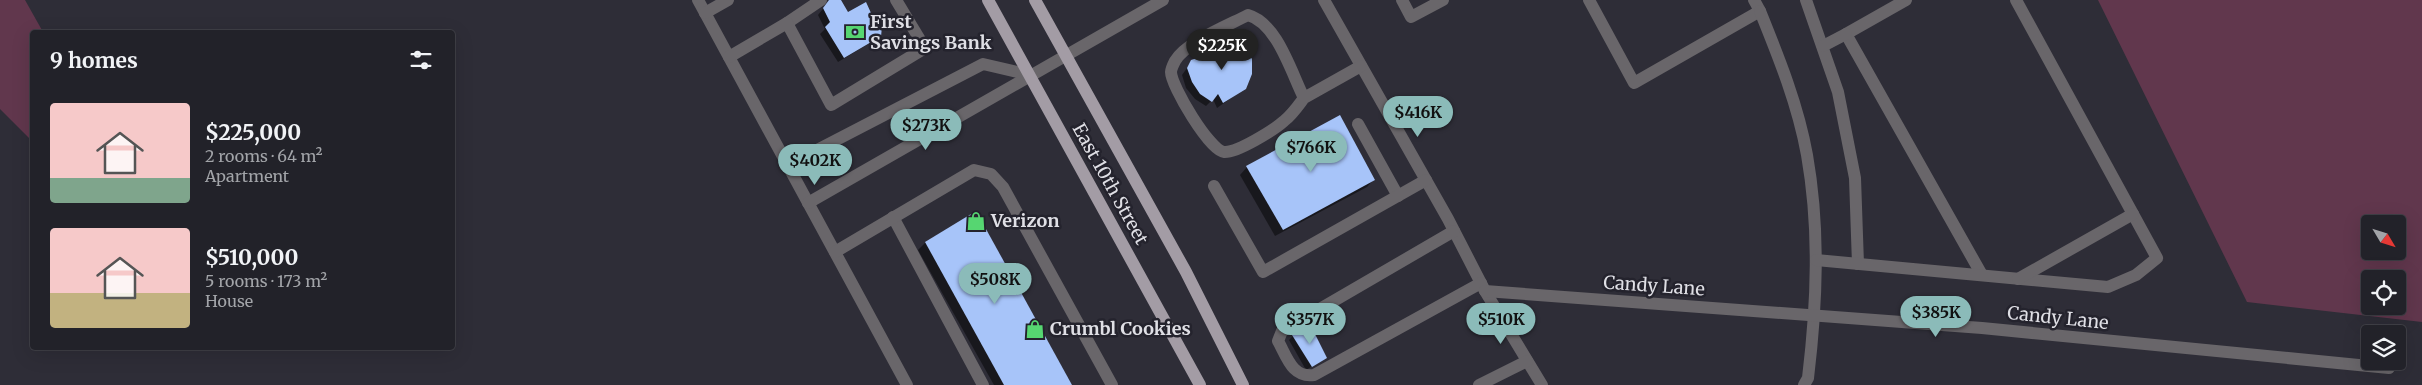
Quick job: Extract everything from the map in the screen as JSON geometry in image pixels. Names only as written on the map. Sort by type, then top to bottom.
[{"type":"main road","name":"East 10th Street","points":[[988,0],[1200,385]]},
{"type":"main road","name":"East 10th Street","points":[[1035,0],[1198,295],[1243,385]]},
{"type":"street","points":[[698,0],[907,385]]},
{"type":"street","points":[[705,13],[728,0]]},
{"type":"street","points":[[729,57],[821,0]]},
{"type":"street","points":[[786,23],[831,105],[925,48],[896,0]]},
{"type":"street","points":[[808,203],[1163,0]]},
{"type":"street","points":[[1324,0],[1426,180],[1483,287],[1542,385]]},
{"type":"street","points":[[1402,0],[1411,17],[1444,0]]},
{"type":"street","points":[[1589,0],[1634,83],[1757,6],[1786,75],[1807,154],[1816,234],[1816,260],[1815,315],[1808,378],[1804,385]]},
{"type":"street","points":[[1806,0],[1838,92],[1855,178],[1858,264]]},
{"type":"street","points":[[1823,46],[1906,0]]},
{"type":"street","points":[[1816,260],[2108,287],[2136,275],[2157,258],[2016,0]]},
{"type":"street","points":[[1304,98],[1273,34],[1258,18],[1248,14],[1190,46],[1176,60],[1171,72],[1175,86],[1204,135],[1217,151],[1226,153],[1244,146],[1282,123],[1304,98],[1361,66]]},
{"type":"street","points":[[1846,34],[1982,275]]},
{"type":"street","points":[[788,165],[983,64],[1030,75]]},
{"type":"street","points":[[1358,124],[1398,196]]},
{"type":"street","points":[[835,252],[974,170],[991,174],[1003,186],[1112,385]]},
{"type":"street","points":[[1214,186],[1263,272],[1426,180]]},
{"type":"street","points":[[2018,279],[2133,214]]},
{"type":"street","points":[[893,217],[983,385]]},
{"type":"street","points":[[1454,231],[1282,331],[1278,341],[1293,369],[1300,374],[1314,375],[1483,287]]},
{"type":"street","name":"Candy Lane","points":[[1483,287],[1982,328],[2361,365]]},
{"type":"street","points":[[1487,383],[1527,361]]},
{"type":"shaded area","points":[[0,0],[25,0],[42,30],[30,30],[30,139],[0,109]]},
{"type":"shaded area","points":[[2098,0],[2422,0],[2422,322],[2247,302]]},
{"type":"building","name":"First Savings Bank","points":[[829,0],[841,0],[848,12],[866,2],[876,24],[882,26],[881,37],[875,38],[844,58],[825,27],[830,22],[823,8]]},
{"type":"building","points":[[1226,39],[1238,39],[1246,48],[1252,59],[1252,74],[1246,89],[1223,103],[1218,94],[1212,102],[1200,94],[1192,82],[1187,68],[1191,60]]},
{"type":"building","points":[[1340,115],[1375,180],[1283,230],[1246,166]]},
{"type":"building","points":[[976,211],[1072,385],[1004,385],[925,242]]},
{"type":"building","points":[[1310,324],[1327,358],[1312,367],[1292,335]]},
{"type":"place","name":"First Savings Bank","points":[[855,32]]},
{"type":"place","name":"Verizon","points":[[976,221]]},
{"type":"place","name":"Crumbl Cookies","points":[[1035,329]]}]
